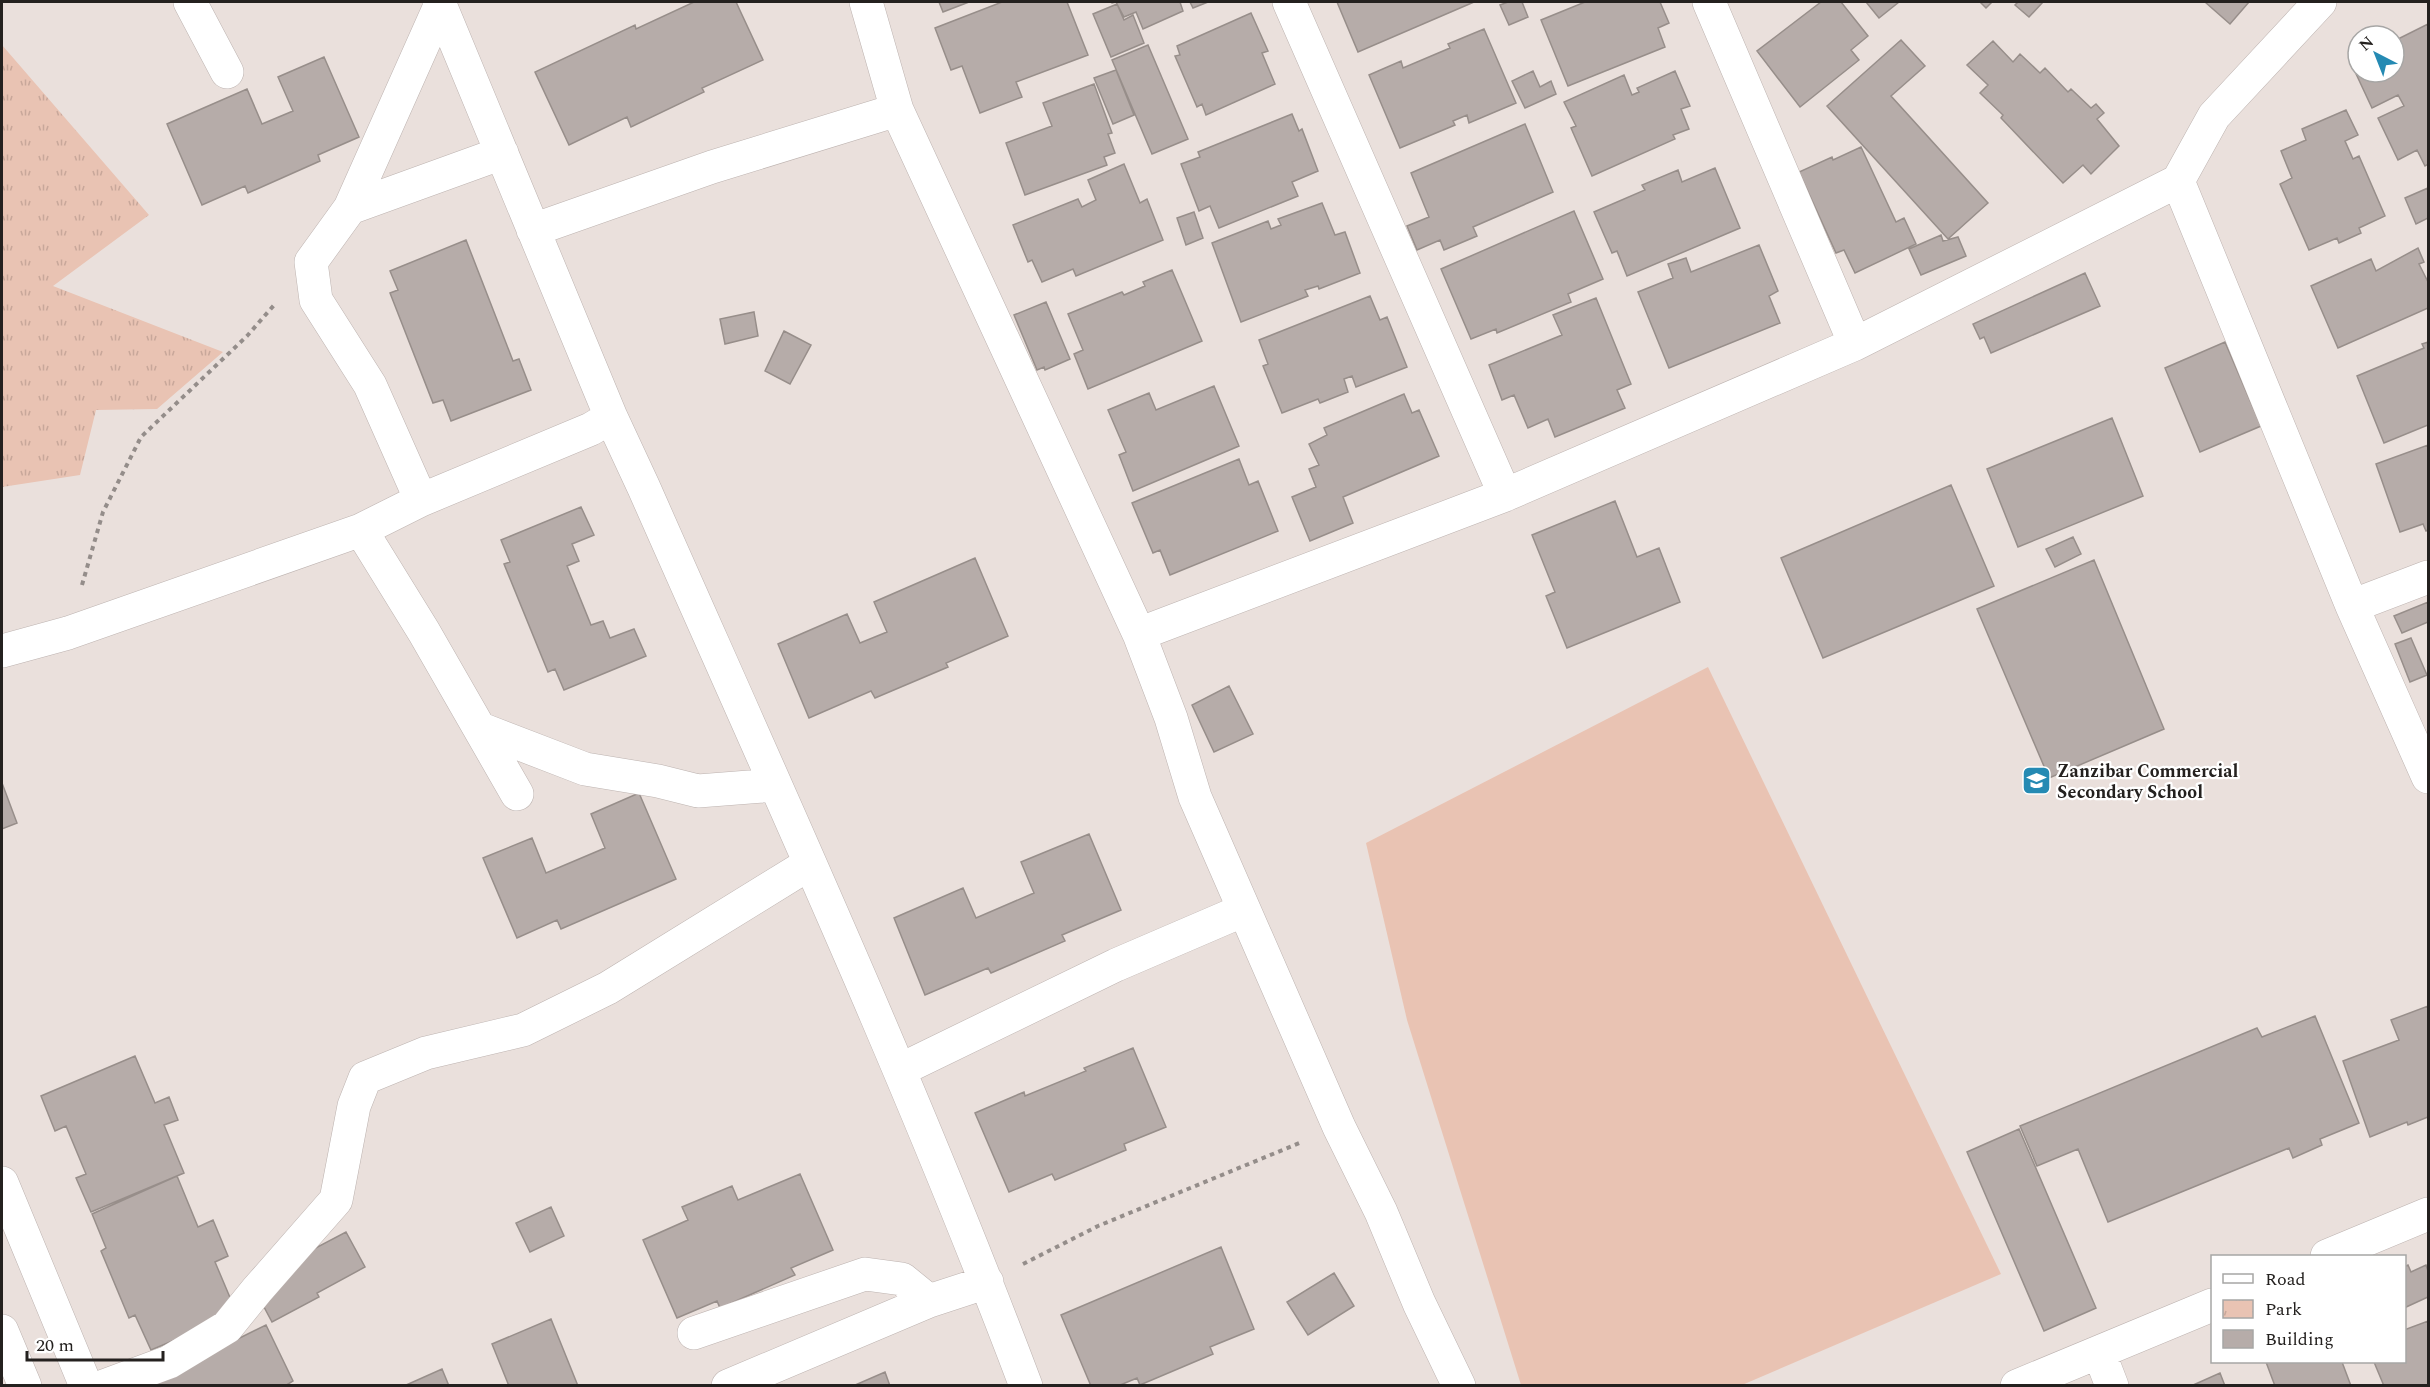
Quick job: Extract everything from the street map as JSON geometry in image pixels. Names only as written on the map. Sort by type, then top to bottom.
[{"type":"street","points":[[190,2],[227,72]]},
{"type":"street","points":[[866,2],[897,110],[1139,634],[1171,718],[1195,797],[1339,1127],[1381,1212],[1419,1303],[1459,1386]]},
{"type":"street","points":[[1289,2],[1505,495]]},
{"type":"street","points":[[1709,2],[1856,344]]},
{"type":"street","points":[[1139,634],[1505,495],[1856,344],[2178,181],[2214,116],[2320,2]]},
{"type":"street","points":[[440,4],[611,417],[900,1070],[987,1282],[1026,1386]]},
{"type":"street","points":[[421,500],[370,385],[316,300],[311,262],[350,208],[440,4]]},
{"type":"street","points":[[533,230],[733,160],[897,110]]},
{"type":"street","points":[[350,208],[502,153]]},
{"type":"street","points":[[2178,181],[2352,606],[2428,777]]},
{"type":"street","points":[[2,651],[68,633],[361,530],[421,500],[591,429],[611,417]]},
{"type":"street","points":[[361,530],[518,794]]},
{"type":"street","points":[[2352,606],[2428,577]]},
{"type":"street","points":[[481,729],[585,769],[658,781],[698,791],[775,785]]},
{"type":"street","points":[[104,1386],[169,1362],[227,1327],[256,1290],[336,1200],[354,1106],[364,1078],[426,1053],[523,1030],[608,988],[809,864]]},
{"type":"street","points":[[900,1070],[1116,965],[1244,910]]},
{"type":"street","points":[[2,1183],[14,1243],[86,1386]]},
{"type":"street","points":[[2332,1255],[2428,1214]]},
{"type":"street","points":[[694,1333],[865,1274],[902,1279],[929,1300]]},
{"type":"street","points":[[728,1386],[929,1300],[987,1282]]},
{"type":"street","points":[[2017,1386],[2211,1305]]},
{"type":"street","points":[[2,1331],[25,1386]]},
{"type":"street","points":[[2099,1352],[2112,1386]]},
{"type":"path","points":[[68,633],[103,512],[141,437],[247,336],[311,262]]},
{"type":"path","points":[[987,1282],[1098,1226],[1339,1127]]},
{"type":"green space","points":[[2,45],[149,215],[53,286],[223,352],[157,409],[96,410],[80,475],[2,487]]},
{"type":"green space","points":[[1708,667],[2001,1274],[1742,1385],[1521,1385],[1407,1020],[1366,843]]},
{"type":"building","points":[[694,2],[736,2],[763,60],[702,88],[704,92],[631,127],[627,117],[569,145],[535,72],[635,25],[636,29]]},
{"type":"building","points":[[939,2],[969,2],[943,12]]},
{"type":"building","points":[[1002,2],[1067,2],[1088,55],[1016,82],[1022,97],[980,113],[962,66],[951,70],[935,28]]},
{"type":"building","points":[[1116,2],[1180,2],[1183,11],[1143,29],[1136,12],[1124,17]]},
{"type":"building","points":[[1190,2],[1208,2],[1193,8]]},
{"type":"building","points":[[1337,2],[1474,2],[1358,52]]},
{"type":"building","points":[[1508,2],[1522,2],[1528,17],[1509,25],[1500,5]]},
{"type":"building","points":[[1585,2],[1660,2],[1669,23],[1658,28],[1665,47],[1568,86],[1541,20]]},
{"type":"building","points":[[1821,2],[1841,2],[1868,36],[1851,50],[1859,60],[1800,107],[1757,51]]},
{"type":"building","points":[[1866,2],[1899,2],[1879,18]]},
{"type":"building","points":[[1980,2],[1992,2],[1986,8]]},
{"type":"building","points":[[2018,2],[2043,2],[2029,17],[2015,5]]},
{"type":"building","points":[[2205,2],[2249,2],[2230,24]]},
{"type":"building","points":[[1117,4],[1124,20],[1133,15],[1144,43],[1111,57],[1093,14]]},
{"type":"building","points":[[1251,13],[1268,51],[1262,53],[1275,84],[1206,115],[1202,104],[1197,107],[1175,56],[1180,55],[1177,46]]},
{"type":"building","points":[[2428,24],[2428,164],[2425,166],[2417,150],[2398,160],[2378,118],[2404,106],[2398,95],[2372,108],[2361,84],[2406,84],[2406,35]]},
{"type":"building","points":[[1484,29],[1516,103],[1469,123],[1467,115],[1453,121],[1455,125],[1400,148],[1369,75],[1401,61],[1403,68],[1450,48],[1448,44]]},
{"type":"building","points":[[1901,40],[1925,66],[1891,96],[1988,203],[1948,239],[1827,106]]},
{"type":"building","points":[[1993,41],[2013,62],[2020,54],[2040,73],[2045,68],[2068,92],[2071,89],[2091,108],[2096,104],[2104,113],[2097,119],[2119,146],[2091,174],[2083,165],[2063,183],[2001,118],[2003,115],[1980,93],[1988,85],[1967,65]]},
{"type":"building","points":[[1148,45],[1188,139],[1152,154],[1112,60]]},
{"type":"building","points":[[324,57],[359,137],[318,155],[320,161],[248,193],[245,186],[202,205],[167,124],[247,89],[262,124],[293,111],[278,77]]},
{"type":"building","points":[[1116,70],[1134,115],[1113,124],[1094,78]]},
{"type":"building","points":[[1533,71],[1540,87],[1551,81],[1556,94],[1525,108],[1512,81]]},
{"type":"building","points":[[1675,71],[1690,106],[1681,109],[1689,129],[1673,135],[1675,139],[1592,176],[1571,128],[1576,126],[1564,102],[1624,75],[1632,95],[1639,92],[1637,88]]},
{"type":"building","points":[[1094,84],[1112,133],[1108,134],[1115,153],[1104,157],[1107,165],[1025,195],[1006,143],[1052,126],[1043,103]]},
{"type":"building","points":[[2346,110],[2358,135],[2345,141],[2353,159],[2359,156],[2385,216],[2359,228],[2361,233],[2339,243],[2337,238],[2309,250],[2280,184],[2292,178],[2281,151],[2306,140],[2302,129]]},
{"type":"building","points":[[1292,114],[1299,131],[1302,129],[1318,171],[1292,182],[1298,196],[1219,228],[1210,206],[1199,211],[1181,164],[1200,157],[1198,152]]},
{"type":"building","points":[[1525,124],[1553,192],[1473,227],[1477,236],[1444,250],[1440,240],[1417,250],[1407,226],[1429,217],[1411,173]]},
{"type":"building","points":[[1861,147],[1896,222],[1904,218],[1916,244],[1855,273],[1844,250],[1836,253],[1799,172]]},
{"type":"building","points":[[1124,164],[1140,203],[1147,199],[1163,240],[1076,276],[1073,269],[1042,282],[1032,260],[1028,262],[1013,225],[1078,199],[1082,207],[1096,200],[1088,180]]},
{"type":"building","points":[[1715,168],[1740,228],[1627,276],[1617,251],[1612,253],[1594,212],[1645,190],[1642,185],[1678,170],[1682,182]]},
{"type":"building","points":[[2428,188],[2428,218],[2416,224],[2405,198]]},
{"type":"building","points":[[1322,203],[1335,235],[1345,232],[1360,273],[1319,289],[1318,286],[1305,290],[1308,296],[1241,322],[1212,243],[1268,221],[1271,229],[1281,225],[1278,219]]},
{"type":"building","points":[[1574,211],[1603,279],[1568,294],[1571,302],[1497,333],[1496,329],[1471,339],[1441,269]]},
{"type":"building","points":[[1194,212],[1203,238],[1186,245],[1177,218]]},
{"type":"building","points":[[1941,235],[1943,241],[1958,237],[1966,256],[1921,275],[1909,249]]},
{"type":"building","points":[[466,240],[513,361],[519,359],[531,390],[451,421],[443,400],[433,403],[390,293],[398,290],[390,271]]},
{"type":"building","points":[[1759,245],[1778,291],[1769,296],[1780,323],[1669,368],[1638,292],[1673,278],[1668,264],[1686,258],[1691,272]]},
{"type":"building","points":[[2418,248],[2424,262],[2419,264],[2428,282],[2428,308],[2338,348],[2311,286],[2371,259],[2376,271]]},
{"type":"building","points":[[1172,270],[1202,341],[1088,389],[1074,354],[1083,350],[1068,314],[1122,292],[1124,295],[1145,286],[1143,282]]},
{"type":"building","points":[[2085,273],[2100,306],[1991,353],[1984,337],[1980,339],[1973,324]]},
{"type":"building","points":[[1370,296],[1380,320],[1387,317],[1407,367],[1356,387],[1352,376],[1344,379],[1348,392],[1320,403],[1318,399],[1282,413],[1263,366],[1268,364],[1259,340]]},
{"type":"building","points":[[1596,298],[1631,384],[1617,390],[1625,408],[1555,437],[1548,419],[1528,428],[1514,395],[1502,400],[1489,365],[1562,335],[1553,315]]},
{"type":"building","points":[[1046,302],[1070,359],[1045,370],[1044,367],[1037,370],[1014,315]]},
{"type":"building","points":[[754,312],[758,336],[725,344],[720,319]]},
{"type":"building","points":[[784,331],[811,345],[790,384],[765,371]]},
{"type":"building","points":[[2225,342],[2261,426],[2200,452],[2165,368]]},
{"type":"building","points":[[2428,342],[2428,425],[2384,443],[2357,376],[2424,348],[2422,344]]},
{"type":"building","points":[[1214,386],[1239,446],[1133,491],[1119,455],[1126,452],[1108,410],[1149,393],[1156,410]]},
{"type":"building","points":[[1404,394],[1412,413],[1419,410],[1439,456],[1343,497],[1353,523],[1310,541],[1292,497],[1316,487],[1309,469],[1319,465],[1309,444],[1327,435],[1324,428]]},
{"type":"building","points":[[2112,418],[2143,496],[2018,547],[1987,469]]},
{"type":"building","points":[[2428,445],[2428,530],[2426,531],[2423,524],[2400,532],[2376,464]]},
{"type":"building","points":[[1239,459],[1249,485],[1258,481],[1278,531],[1170,575],[1160,550],[1153,553],[1132,503]]},
{"type":"building","points":[[1951,485],[1994,586],[1823,658],[1781,558]]},
{"type":"building","points":[[1615,501],[1637,557],[1659,548],[1680,602],[1567,648],[1546,596],[1555,592],[1532,535]]},
{"type":"building","points":[[581,507],[594,535],[572,544],[579,561],[567,566],[591,625],[603,621],[610,638],[634,629],[646,656],[564,690],[555,669],[548,672],[504,564],[510,562],[501,540]]},
{"type":"building","points":[[2073,537],[2081,554],[2055,567],[2046,549]]},
{"type":"building","points":[[975,558],[1008,636],[946,663],[948,667],[875,698],[871,691],[809,718],[778,644],[847,614],[860,643],[887,632],[874,602]]},
{"type":"building","points":[[2094,560],[2164,729],[2049,778],[1977,609]]},
{"type":"building","points":[[2428,602],[2428,622],[2402,633],[2394,616]]},
{"type":"building","points":[[2411,638],[2427,675],[2410,682],[2395,644]]},
{"type":"building","points":[[1229,686],[1253,734],[1214,752],[1192,705]]},
{"type":"building","points":[[2,783],[17,823],[2,829]]},
{"type":"building","points":[[639,793],[676,879],[561,929],[557,920],[517,938],[483,858],[532,838],[546,873],[605,848],[591,814]]},
{"type":"building","points":[[1089,834],[1121,910],[1062,935],[1065,941],[991,973],[988,968],[925,995],[894,918],[963,888],[976,918],[1034,893],[1021,862]]},
{"type":"building","points":[[2428,1006],[2428,1117],[2408,1125],[2407,1122],[2370,1137],[2343,1061],[2399,1040],[2391,1020]]},
{"type":"building","points":[[2315,1016],[2359,1123],[2320,1139],[2322,1145],[2293,1158],[2289,1148],[2108,1222],[2078,1149],[2037,1166],[2020,1126],[2257,1028],[2262,1037]]},
{"type":"building","points":[[1133,1048],[1166,1127],[1124,1144],[1126,1150],[1055,1180],[1052,1174],[1009,1192],[975,1113],[1024,1092],[1025,1096],[1086,1071],[1084,1068]]},
{"type":"building","points":[[135,1056],[155,1103],[169,1097],[178,1120],[164,1125],[184,1173],[91,1212],[76,1178],[86,1174],[66,1126],[55,1131],[41,1096]]},
{"type":"building","points":[[2019,1129],[2096,1308],[2044,1331],[1967,1152]]},
{"type":"building","points":[[800,1174],[833,1250],[791,1268],[795,1275],[720,1308],[717,1301],[677,1318],[643,1240],[688,1220],[682,1207],[732,1186],[738,1200]]},
{"type":"building","points":[[177,1176],[198,1227],[213,1220],[228,1256],[215,1262],[237,1314],[151,1350],[135,1315],[129,1318],[101,1251],[106,1248],[92,1214]]},
{"type":"building","points":[[551,1207],[564,1236],[530,1252],[516,1223]]},
{"type":"building","points":[[346,1232],[365,1267],[317,1293],[319,1297],[272,1322],[256,1292],[285,1264]]},
{"type":"building","points":[[1221,1247],[1254,1329],[1210,1347],[1213,1354],[1140,1385],[1137,1378],[1118,1386],[1091,1386],[1061,1315]]},
{"type":"building","points":[[2408,1265],[2411,1272],[2426,1265],[2428,1297],[2406,1307],[2406,1266]]},
{"type":"building","points":[[1334,1273],[1354,1306],[1308,1335],[1287,1302]]},
{"type":"building","points":[[551,1319],[578,1386],[509,1386],[492,1344]]},
{"type":"building","points":[[2428,1321],[2428,1386],[2384,1386],[2374,1363],[2406,1363],[2406,1329]]},
{"type":"building","points":[[266,1325],[293,1381],[285,1386],[143,1386]]},
{"type":"building","points":[[2266,1363],[2342,1363],[2351,1386],[2275,1386]]},
{"type":"building","points":[[442,1369],[449,1386],[404,1386]]},
{"type":"building","points":[[885,1372],[890,1386],[853,1386]]},
{"type":"building","points":[[2220,1373],[2225,1386],[2191,1386]]},
{"type":"place","name":"Zanzibar Commercial Secondary School","points":[[2036,781]]}]
